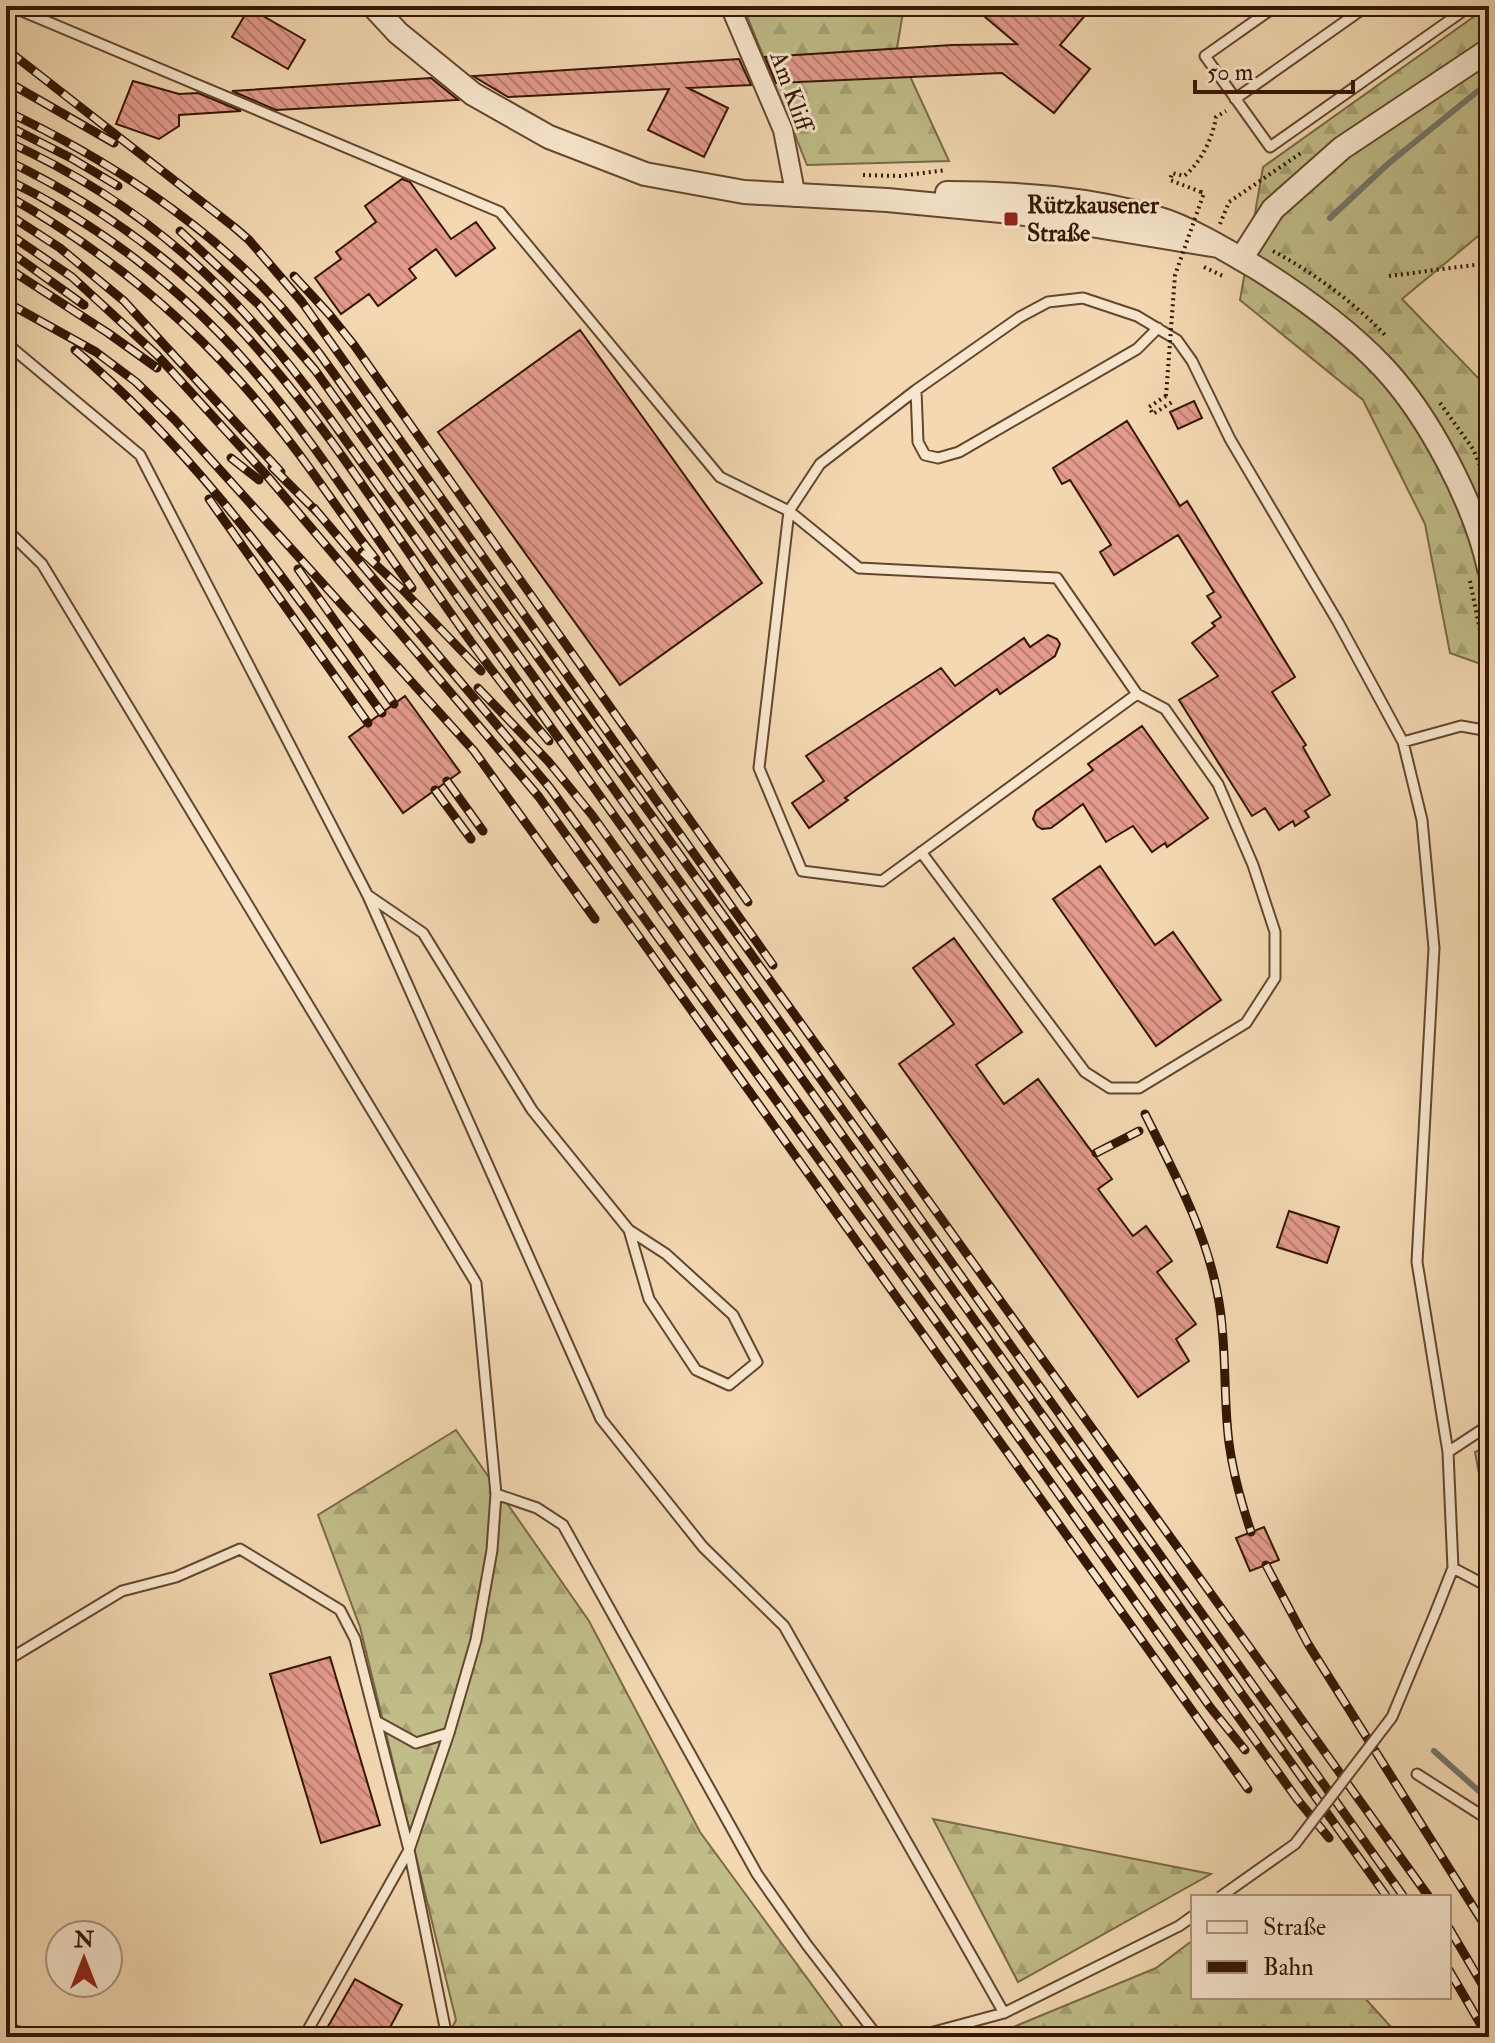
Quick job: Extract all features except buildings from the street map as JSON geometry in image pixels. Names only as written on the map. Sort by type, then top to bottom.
[{"type":"street","points":[[373,6],[398,33],[473,94],[549,137],[645,174],[744,192],[796,197],[887,200],[941,193],[1042,196],[1160,219],[1218,246],[1300,296],[1329,318],[1382,367],[1405,394],[1449,465],[1482,538],[1478,570]]},
{"type":"street","name":"Am Kliff","points":[[730,6],[783,130],[796,197]]},
{"type":"street","points":[[1241,259],[1273,209],[1342,148],[1489,50]]},
{"type":"lane","points":[[10,6],[500,212],[720,477],[789,511],[859,568],[1057,578],[1137,694],[1165,709],[1218,784],[1253,865],[1275,932],[1275,978],[1246,1023],[1139,1088],[1110,1088],[1085,1072],[921,852]]},
{"type":"lane","points":[[1276,6],[1205,56],[1270,147],[1470,6]]},
{"type":"lane","points":[[1237,101],[1367,6]]},
{"type":"lane","points":[[1137,694],[882,881],[802,871],[759,768],[789,511],[820,464],[916,390],[1020,317],[1048,302],[1083,298],[1137,316],[1177,340],[1192,361],[1230,439],[1338,622],[1403,742],[1422,820],[1434,948],[1417,1262],[1448,1452],[1453,1568],[1392,1717],[1295,1844],[1223,1895]]},
{"type":"lane","points":[[916,390],[918,442],[925,455],[938,458],[959,452],[1137,349],[1158,328]]},
{"type":"lane","points":[[6,343],[140,455],[368,896],[601,1419],[703,1547],[784,1626],[1004,2013]]},
{"type":"lane","points":[[6,529],[42,564],[476,1283],[496,1494],[492,1550],[476,1640],[449,1733],[409,1850],[304,2037]]},
{"type":"lane","points":[[1403,742],[1461,726],[1489,731]]},
{"type":"lane","points":[[368,896],[423,933],[532,1110],[629,1230],[666,1254],[733,1315],[757,1362],[729,1385],[696,1370],[649,1299],[629,1230]]},
{"type":"lane","points":[[1448,1452],[1489,1425]]},
{"type":"lane","points":[[496,1494],[537,1508],[563,1525],[757,1874],[878,2037]]},
{"type":"lane","points":[[6,1661],[122,1591],[176,1577],[240,1549],[340,1610],[355,1639],[409,1850],[447,2037]]},
{"type":"lane","points":[[1453,1568],[1489,1587]]},
{"type":"lane","points":[[376,1721],[416,1743],[449,1733]]},
{"type":"lane","points":[[1417,1774],[1489,1820]]},
{"type":"lane","points":[[915,2037],[1004,2013],[1191,1917]]},
{"type":"lane","points":[[6,2027],[31,2037]]},
{"type":"path","points":[[1172,402],[1153,414],[1149,407],[1166,396],[1175,275],[1204,193],[1170,180],[1172,173],[1184,176],[1192,170],[1214,133],[1216,117],[1237,101]]},
{"type":"path","points":[[1178,258],[1189,262]]},
{"type":"path","points":[[1389,276],[1489,263]]},
{"type":"path","points":[[1199,265],[1236,282]]},
{"type":"path","points":[[1478,570],[1489,717]]},
{"type":"green space","points":[[743,6],[904,6],[897,48],[949,161],[807,165]]},
{"type":"green space","points":[[1489,6],[1489,227],[1402,299],[1489,393],[1489,667],[1450,653],[1425,524],[1363,400],[1240,300],[1263,167]]},
{"type":"green space","points":[[456,1430],[589,1621],[700,1832],[845,2030],[820,2037],[447,2037],[456,2020],[360,1627],[318,1515]]},
{"type":"green space","points":[[1489,1445],[1489,1528],[1475,1452]]},
{"type":"green space","points":[[933,1819],[1211,1874],[1018,1982]]},
{"type":"green space","points":[[1191,1942],[1191,1999],[1366,1999],[1400,2037],[989,2037],[1156,1968]]},
{"type":"waterway","points":[[1330,218],[1389,163],[1489,82]]},
{"type":"waterway","points":[[1434,1751],[1489,1800]]},
{"type":"railway","points":[[6,49],[234,227],[302,302],[773,965]]},
{"type":"railway","points":[[6,81],[114,143]]},
{"type":"railway","points":[[6,111],[115,170],[184,218],[247,272],[282,307],[319,353],[1428,1895]]},
{"type":"railway","points":[[6,125],[118,186]]},
{"type":"railway","points":[[6,141],[57,166],[147,224],[225,292],[295,372],[1386,1895]]},
{"type":"railway","points":[[6,160],[69,194],[128,232],[185,276],[236,325],[320,425],[469,639],[549,741]]},
{"type":"railway","points":[[6,179],[105,236],[165,283],[220,334],[290,416],[412,588]]},
{"type":"railway","points":[[6,195],[47,219],[124,273],[195,335],[259,404],[376,559]]},
{"type":"railway","points":[[6,213],[60,248],[124,301],[281,472]]},
{"type":"railway","points":[[180,231],[259,305],[315,370],[1403,1895]]},
{"type":"railway","points":[[6,232],[72,277],[157,355],[268,477],[539,797],[1248,1789]]},
{"type":"railway","points":[[6,249],[84,305]]},
{"type":"railway","points":[[6,267],[157,368]]},
{"type":"railway","points":[[294,276],[354,345],[748,902]]},
{"type":"railway","points":[[6,302],[96,352],[136,382],[175,420],[474,751],[595,919]]},
{"type":"railway","points":[[75,350],[120,390],[202,477],[276,569],[382,713]]},
{"type":"railway","points":[[231,458],[259,480]]},
{"type":"railway","points":[[272,467],[320,515]]},
{"type":"railway","points":[[209,499],[368,723]]},
{"type":"railway","points":[[314,508],[550,788],[1210,1707],[1245,1750]]},
{"type":"railway","points":[[362,552],[481,671]]},
{"type":"railway","points":[[298,569],[394,704]]},
{"type":"railway","points":[[478,688],[548,761],[592,815],[1297,1799],[1329,1838]]},
{"type":"railway","points":[[447,781],[483,831]]},
{"type":"railway","points":[[435,790],[471,839]]},
{"type":"railway","points":[[1145,1114],[1189,1205],[1214,1277],[1223,1337],[1229,1443],[1251,1532]]},
{"type":"railway","points":[[1096,1153],[1139,1131]]},
{"type":"railway","points":[[1266,1565],[1308,1644],[1489,1932]]},
{"type":"railway","points":[[1451,1931],[1489,1996]]},
{"type":"railway","points":[[1451,1973],[1488,2037]]},
{"type":"place","name":"Rützkausener Straße","points":[[1011,219]]}]
